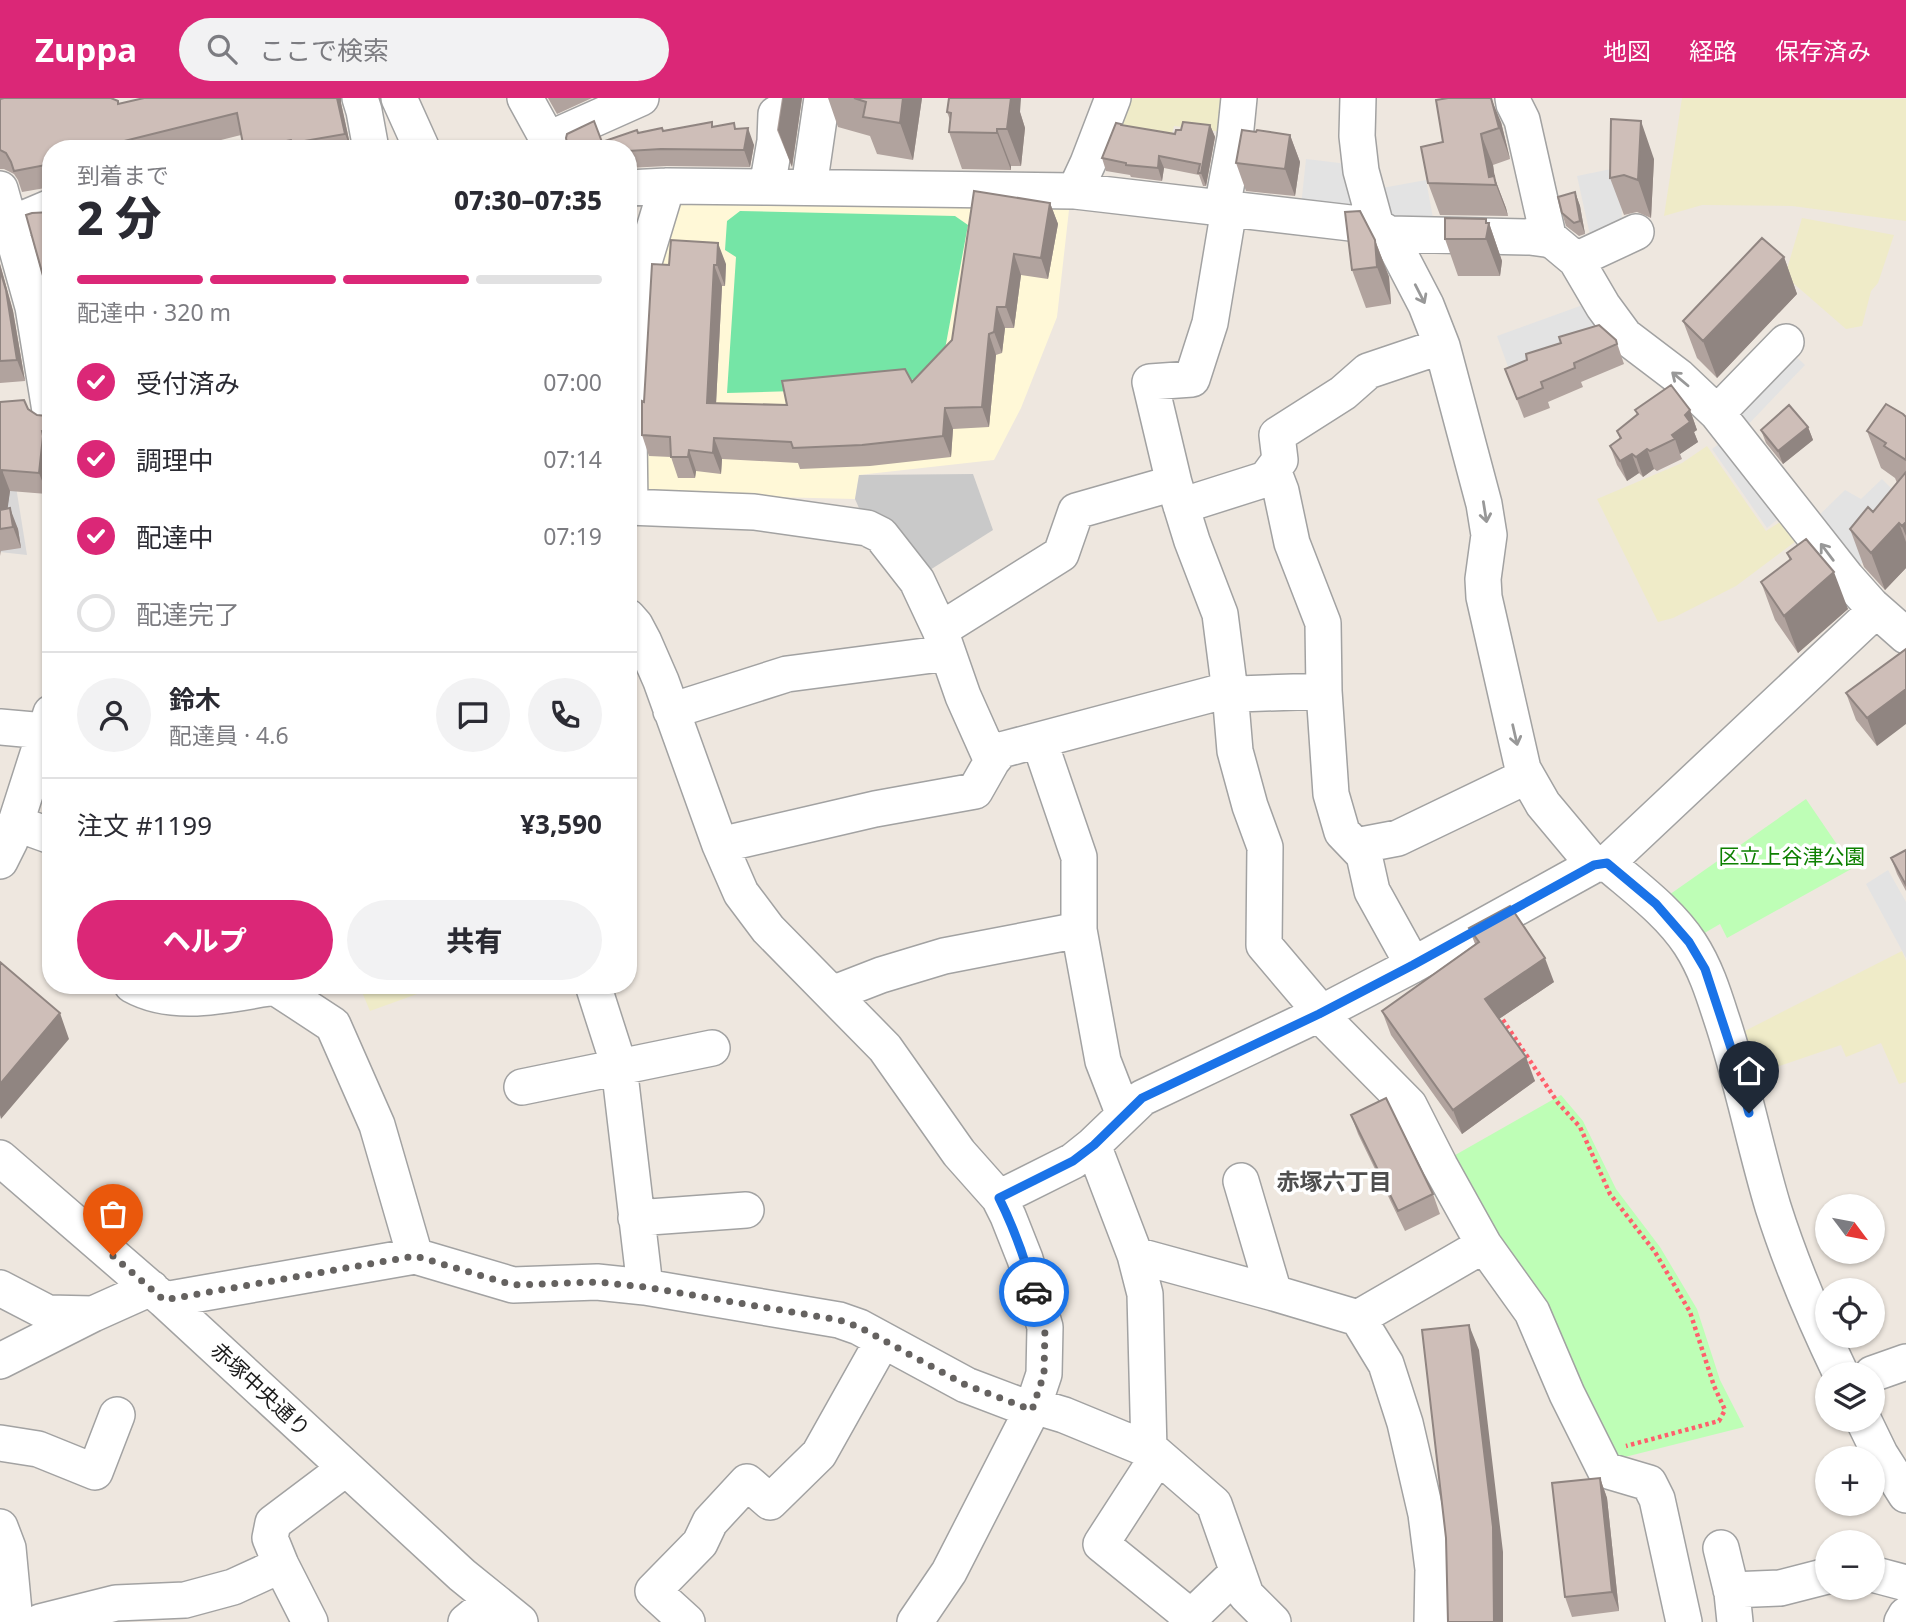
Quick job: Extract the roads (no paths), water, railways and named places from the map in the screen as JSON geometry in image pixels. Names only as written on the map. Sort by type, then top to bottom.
[{"type":"street","points":[[399,98],[418,140]]},
{"type":"street","points":[[525,98],[548,140]]},
{"type":"street","points":[[558,140],[641,98]]},
{"type":"street","points":[[809,187],[822,98]]},
{"type":"street","points":[[1075,191],[1113,98]]},
{"type":"street","points":[[1239,98],[1210,323],[1192,379],[1150,382],[1192,541],[1220,614],[1235,751],[1265,848],[1264,945],[1314,1004],[1319,1014],[1409,1105],[1484,1245],[1532,1312],[1567,1394],[1605,1470],[1649,1483],[1657,1499],[1684,1622]]},
{"type":"street","points":[[1358,98],[1357,136],[1361,171],[1382,230],[1426,305],[1442,346],[1484,503],[1489,535],[1483,579],[1484,597],[1523,769],[1543,804],[1601,864],[1656,904],[1689,942],[1705,969],[1731,1048],[1773,1207],[1817,1322],[1835,1362]]},
{"type":"street","points":[[1513,98],[1522,120],[1549,240]]},
{"type":"street","points":[[371,140],[372,102]]},
{"type":"street","points":[[767,187],[775,141],[776,114]]},
{"type":"street","points":[[637,300],[641,272],[667,186]]},
{"type":"street","points":[[637,188],[1075,191],[1382,230],[1552,240],[1576,260],[1603,306],[1625,336],[1679,377],[1717,413],[1847,578],[1873,607],[1906,636]]},
{"type":"street","points":[[0,189],[33,307],[42,364]]},
{"type":"street","points":[[11,228],[42,211]]},
{"type":"street","points":[[1576,260],[1636,232]]},
{"type":"street","points":[[1717,413],[1786,342]]},
{"type":"street","points":[[671,711],[787,674],[944,641],[1061,554],[1076,511],[1266,479],[1280,460],[1277,435],[1342,393],[1368,371],[1442,346]]},
{"type":"street","points":[[12,402],[42,407]]},
{"type":"street","points":[[1273,470],[1282,491],[1292,543],[1324,623],[1324,691],[1331,794],[1342,832],[1364,855],[1372,891],[1413,965]]},
{"type":"street","points":[[637,507],[754,512],[867,528],[881,535],[917,581],[992,761]]},
{"type":"street","points":[[999,1198],[1073,1161],[1094,1145],[1142,1098],[1319,1014],[1601,864],[1873,607]]},
{"type":"street","points":[[637,641],[661,681],[720,845],[741,893],[762,920],[885,1048],[958,1153],[999,1198],[1025,1259],[1045,1327],[1044,1374],[1033,1408],[950,1572],[915,1622]]},
{"type":"street","points":[[720,845],[875,809],[975,791],[1001,750],[1224,691],[1238,694],[1324,691]]},
{"type":"street","points":[[0,727],[42,737]]},
{"type":"street","points":[[1039,740],[1080,857],[1079,930],[1103,1061],[1124,1115]]},
{"type":"street","points":[[0,861],[10,841],[42,749]]},
{"type":"street","points":[[1356,846],[1398,838],[1527,776]]},
{"type":"street","points":[[15,824],[42,833]]},
{"type":"street","points":[[832,994],[881,975],[944,956],[1079,930]]},
{"type":"street","points":[[152,994],[162,997],[207,998],[232,994]]},
{"type":"street","points":[[286,994],[333,1025],[377,1125],[415,1256]]},
{"type":"street","points":[[596,994],[619,1066],[645,1287]]},
{"type":"street","points":[[522,1087],[712,1048]]},
{"type":"street","points":[[1094,1145],[1135,1255],[1144,1294],[1154,1453],[1101,1544],[1189,1619],[1238,1572]]},
{"type":"street","name":"赤塚中央通り","points":[[0,1158],[158,1294],[462,1575],[520,1622]]},
{"type":"street","points":[[1241,1181],[1274,1293]]},
{"type":"street","points":[[636,1218],[747,1210]]},
{"type":"street","points":[[1358,1318],[1484,1245]]},
{"type":"street","points":[[1135,1255],[1358,1318],[1386,1364],[1405,1423],[1426,1514],[1433,1569],[1432,1622]]},
{"type":"street","points":[[0,1361],[93,1314],[158,1294],[415,1256],[513,1285],[597,1282],[645,1287],[839,1320],[859,1327],[966,1385],[1033,1408],[1064,1415],[1154,1453],[1214,1504],[1246,1595],[1273,1622]]},
{"type":"street","points":[[0,1288],[48,1313],[93,1314]]},
{"type":"street","points":[[687,1622],[653,1591],[700,1542],[710,1522],[747,1482],[770,1502],[819,1454],[883,1340]]},
{"type":"street","points":[[1885,1369],[1906,1362]]},
{"type":"street","points":[[0,1443],[38,1449],[95,1472],[117,1415]]},
{"type":"street","points":[[1869,1432],[1906,1495]]},
{"type":"street","points":[[310,1622],[270,1538],[273,1523],[346,1468]]},
{"type":"street","points":[[0,1527],[8,1548],[9,1607]]},
{"type":"street","points":[[1721,1548],[1733,1606],[1780,1588],[1815,1579]]},
{"type":"street","points":[[40,1622],[116,1603],[185,1600],[233,1587],[281,1565]]},
{"type":"street","points":[[1885,1577],[1906,1583]]},
{"type":"street","points":[[466,1622],[493,1600]]},
{"type":"street","points":[[1902,1622],[1906,1615]]},
{"type":"district","name":"赤塚六丁目","points":[[1334,1181]]},
{"type":"park label","name":"区立上谷津公園","points":[[1792,856]]}]
